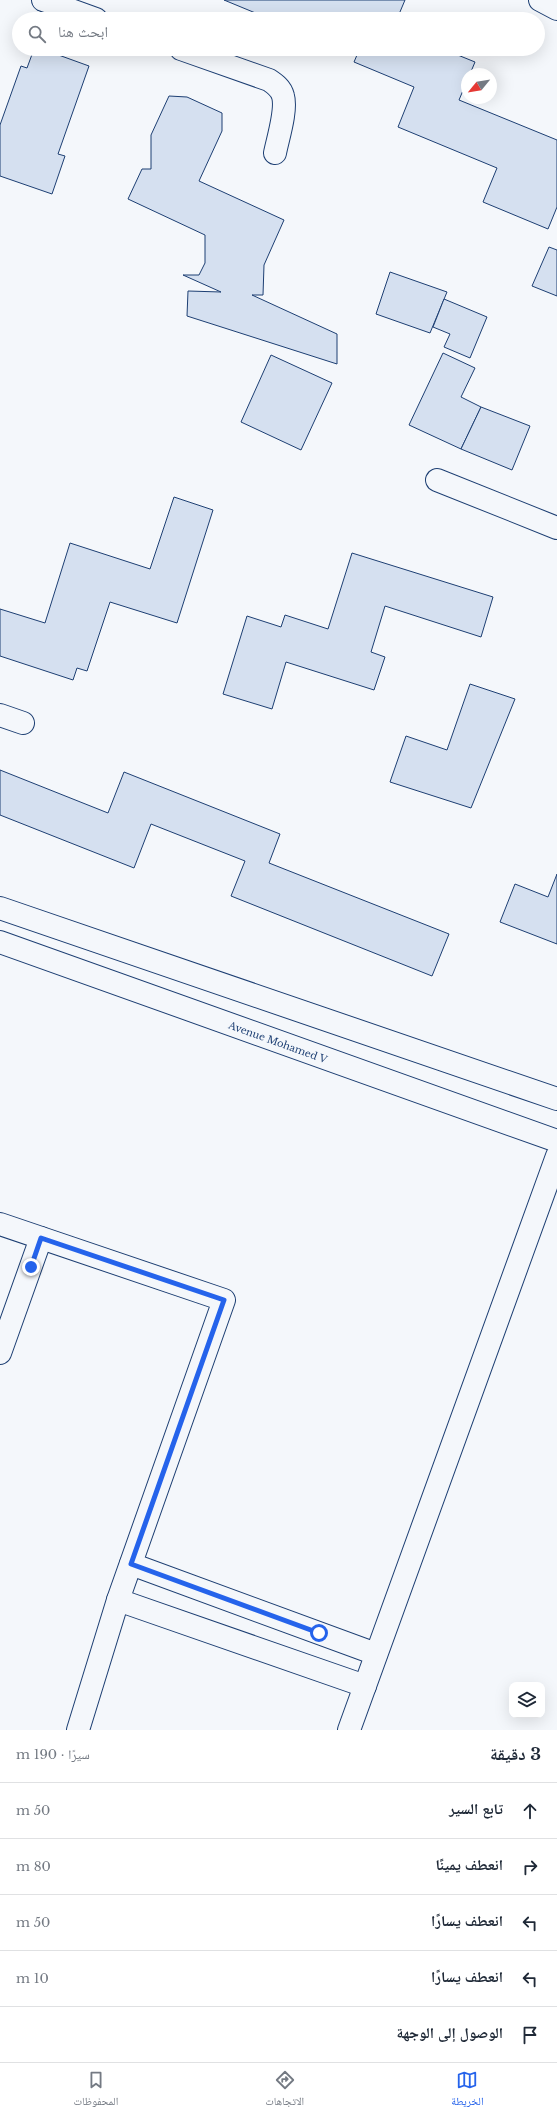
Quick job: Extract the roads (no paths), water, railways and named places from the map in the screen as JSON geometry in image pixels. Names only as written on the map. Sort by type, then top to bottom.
[{"type":"street","points":[[45,0],[77,12]]},
{"type":"street","points":[[540,0],[557,9]]},
{"type":"street","points":[[201,56],[269,80],[278,87],[283,96],[284,106],[275,153]]},
{"type":"street","points":[[437,480],[557,528]]},
{"type":"street","points":[[0,716],[23,723]]},
{"type":"street","points":[[0,908],[557,1100]]},
{"type":"street","name":"Avenue Mohamed V","points":[[0,942],[557,1142]]},
{"type":"street","points":[[349,1730],[557,1156]]},
{"type":"street","points":[[0,1224],[224,1300],[118,1600],[78,1730]]},
{"type":"street","points":[[0,1353],[41,1238]]},
{"type":"street","points":[[131,1564],[376,1654]]},
{"type":"street","points":[[118,1600],[365,1686]]}]
